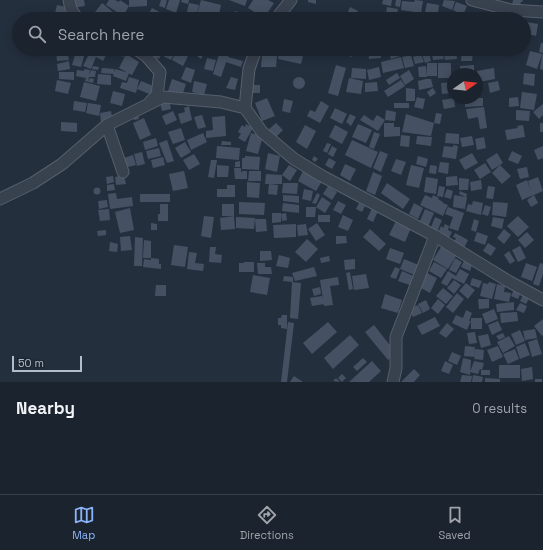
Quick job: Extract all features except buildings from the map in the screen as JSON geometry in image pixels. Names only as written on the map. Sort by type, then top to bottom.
[{"type":"street","points":[[69,0],[72,12]]},
{"type":"street","points":[[282,12],[291,0]]},
{"type":"street","points":[[472,0],[511,10],[543,12]]},
{"type":"street","points":[[146,56],[160,72],[157,95],[150,102]]},
{"type":"street","points":[[244,108],[249,68],[253,56]]},
{"type":"street","points":[[0,199],[33,183],[62,164],[107,125],[162,96],[221,102],[244,108],[262,132],[294,159],[322,176],[435,236],[508,281],[543,300]]},
{"type":"street","points":[[107,125],[123,172]]},
{"type":"street","points":[[393,382],[396,368],[396,336],[435,236]]}]
